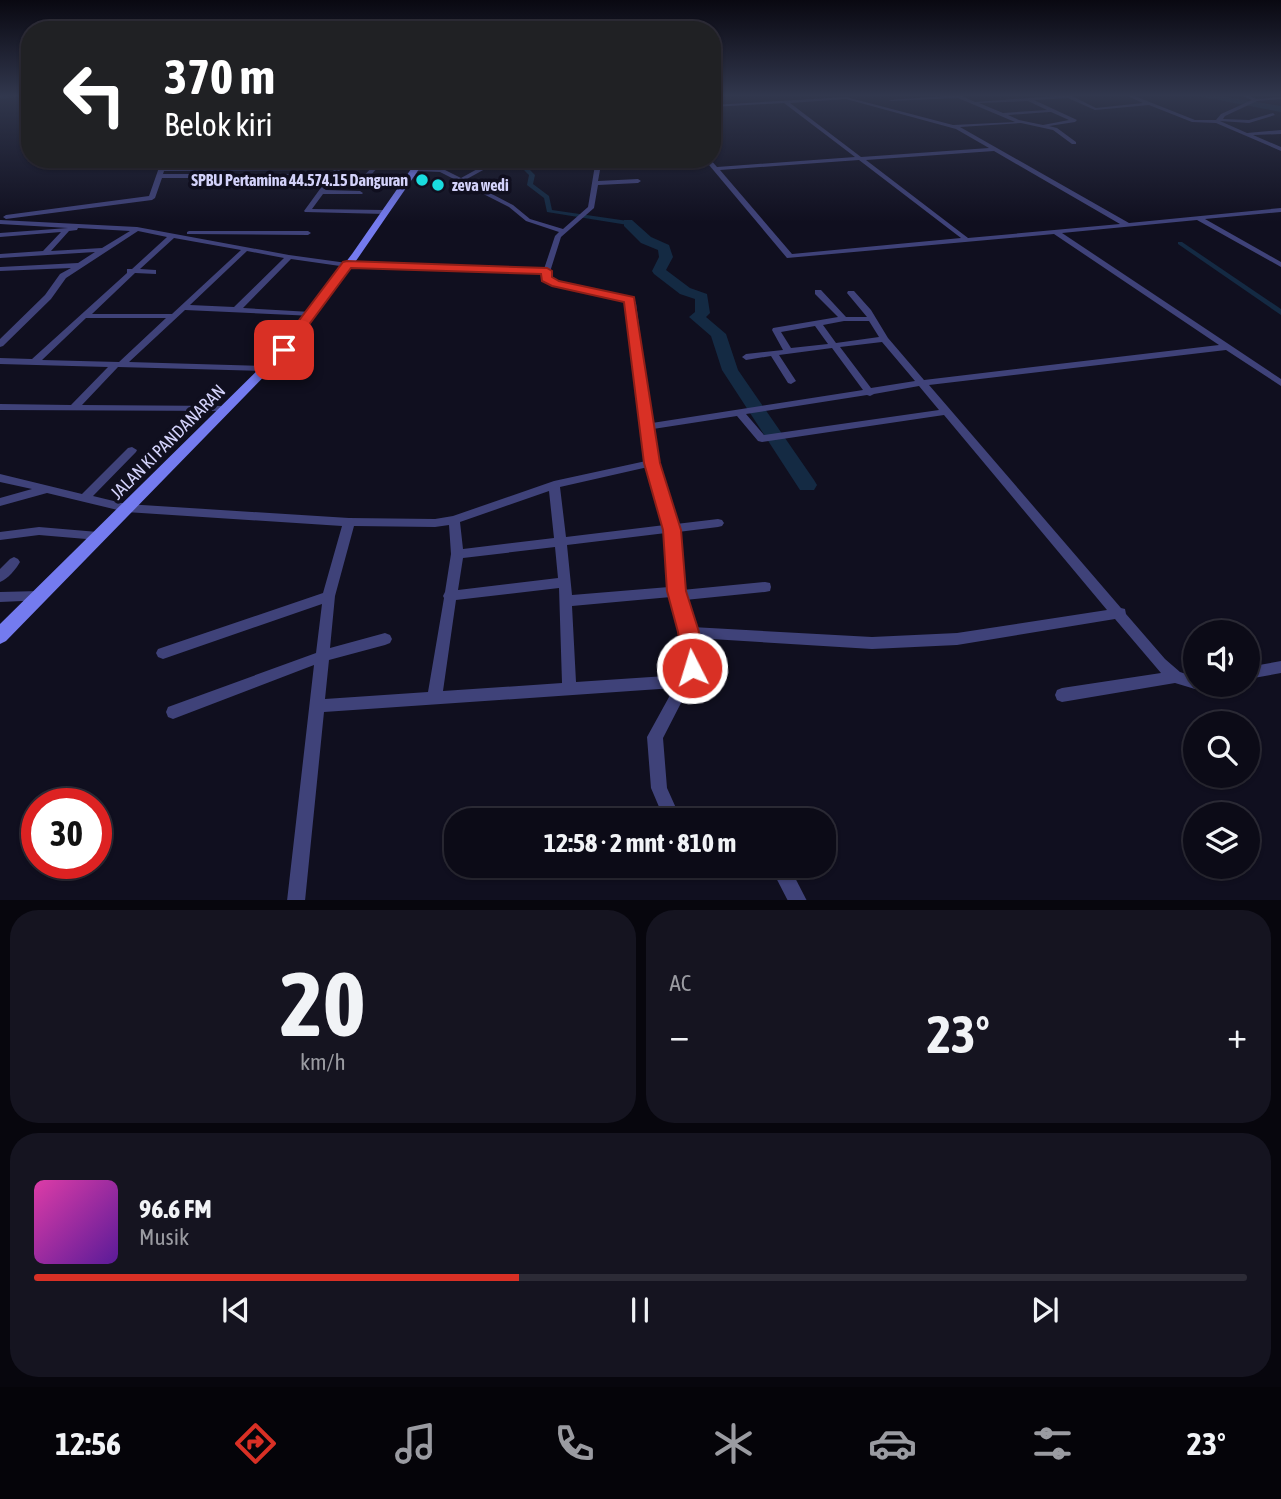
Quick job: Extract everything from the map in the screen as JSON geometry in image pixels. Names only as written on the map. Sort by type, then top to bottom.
[{"type":"main road","name":"JALAN KI PANDANARAN","points":[[0,636],[266,369],[347,265],[416,169]]},
{"type":"street","points":[[830,137],[967,240]]},
{"type":"street","points":[[971,137],[1126,224]]},
{"type":"street","points":[[1066,137],[1074,144]]},
{"type":"street","points":[[1253,137],[1281,149]]},
{"type":"street","points":[[715,169],[995,149]]},
{"type":"street","points":[[0,220],[152,198],[163,168]]},
{"type":"street","points":[[162,172],[339,168]]},
{"type":"street","points":[[339,168],[307,211],[385,212]]},
{"type":"street","points":[[374,168],[366,177],[416,169],[439,170],[511,206],[528,220],[563,231]]},
{"type":"street","points":[[461,180],[483,168]]},
{"type":"street","points":[[597,168],[592,208],[563,231],[547,271],[548,281],[630,299],[632,303],[652,463],[672,530],[677,593],[689,632],[692,668],[654,737],[659,788],[667,808]]},
{"type":"street","points":[[715,169],[790,256],[1281,210]]},
{"type":"street","points":[[162,172],[333,176]]},
{"type":"street","points":[[594,183],[638,181]]},
{"type":"street","points":[[321,192],[360,192]]},
{"type":"street","points":[[52,222],[76,208]]},
{"type":"street","points":[[1197,218],[1281,265]]},
{"type":"street","points":[[0,220],[137,229],[347,265],[547,271]]},
{"type":"street","points":[[0,235],[106,227]]},
{"type":"street","points":[[0,344],[48,297],[61,278],[137,229]]},
{"type":"street","points":[[29,267],[67,230]]},
{"type":"street","points":[[1055,232],[1281,383]]},
{"type":"street","points":[[160,233],[309,233]]},
{"type":"street","points":[[34,362],[130,271],[173,235]]},
{"type":"street","points":[[76,405],[246,248]]},
{"type":"street","points":[[0,256],[104,250]]},
{"type":"street","points":[[237,309],[289,257]]},
{"type":"street","points":[[0,269],[80,265]]},
{"type":"street","points":[[130,271],[153,272]]},
{"type":"street","points":[[818,292],[844,318]]},
{"type":"street","points":[[851,293],[884,339],[1175,677]]},
{"type":"street","points":[[184,307],[311,313]]},
{"type":"street","points":[[85,316],[175,316]]},
{"type":"street","points":[[789,352],[776,330],[844,318],[871,319]]},
{"type":"street","points":[[817,323],[870,393]]},
{"type":"street","points":[[746,357],[884,339]]},
{"type":"street","points":[[649,427],[746,414],[923,383],[1228,347]]},
{"type":"street","points":[[0,353],[0,361],[266,369]]},
{"type":"street","points":[[774,354],[791,381]]},
{"type":"street","points":[[0,407],[76,405],[226,409]]},
{"type":"street","points":[[746,414],[762,439],[947,412]]},
{"type":"street","points":[[85,498],[132,450]]},
{"type":"street","points":[[0,478],[126,508],[349,522],[435,523],[454,520],[554,485],[652,463]]},
{"type":"street","points":[[554,485],[562,540],[569,687]]},
{"type":"street","points":[[0,502],[44,490]]},
{"type":"street","points":[[435,697],[457,554],[454,520]]},
{"type":"street","points":[[296,900],[329,596],[349,522]]},
{"type":"street","points":[[457,554],[718,523]]},
{"type":"street","points":[[0,536],[39,531],[98,536]]},
{"type":"street","points":[[0,577],[14,562]]},
{"type":"street","points":[[449,596],[565,582]]},
{"type":"street","points":[[565,601],[765,587]]},
{"type":"street","points":[[0,597],[40,596]]},
{"type":"street","points":[[163,653],[329,596]]},
{"type":"street","points":[[689,632],[872,643],[957,639],[1120,612]]},
{"type":"street","points":[[173,712],[323,656],[385,639]]},
{"type":"street","points":[[1260,671],[1281,667]]},
{"type":"street","points":[[1062,695],[1175,677],[1183,679]]},
{"type":"street","points":[[318,706],[686,681]]},
{"type":"street","points":[[785,878],[796,900]]},
{"type":"waterway","points":[[528,168],[532,175],[530,185],[547,197],[549,211],[628,223]]},
{"type":"waterway","points":[[628,223],[646,240],[664,248],[666,257],[659,271],[685,291],[702,297],[702,313],[697,317],[718,334],[730,370],[807,485]]},
{"type":"waterway","points":[[1180,243],[1281,313]]},
{"type":"place","name":"SPBU Pertamina 44.574.15 Danguran","points":[[422,180]]},
{"type":"place","name":"zeva wedi","points":[[438,185]]},
{"type":"route","points":[[284,350],[347,265],[547,271],[546,279],[556,284],[630,299],[652,463],[672,530],[676,591],[689,632],[692,668]]}]
